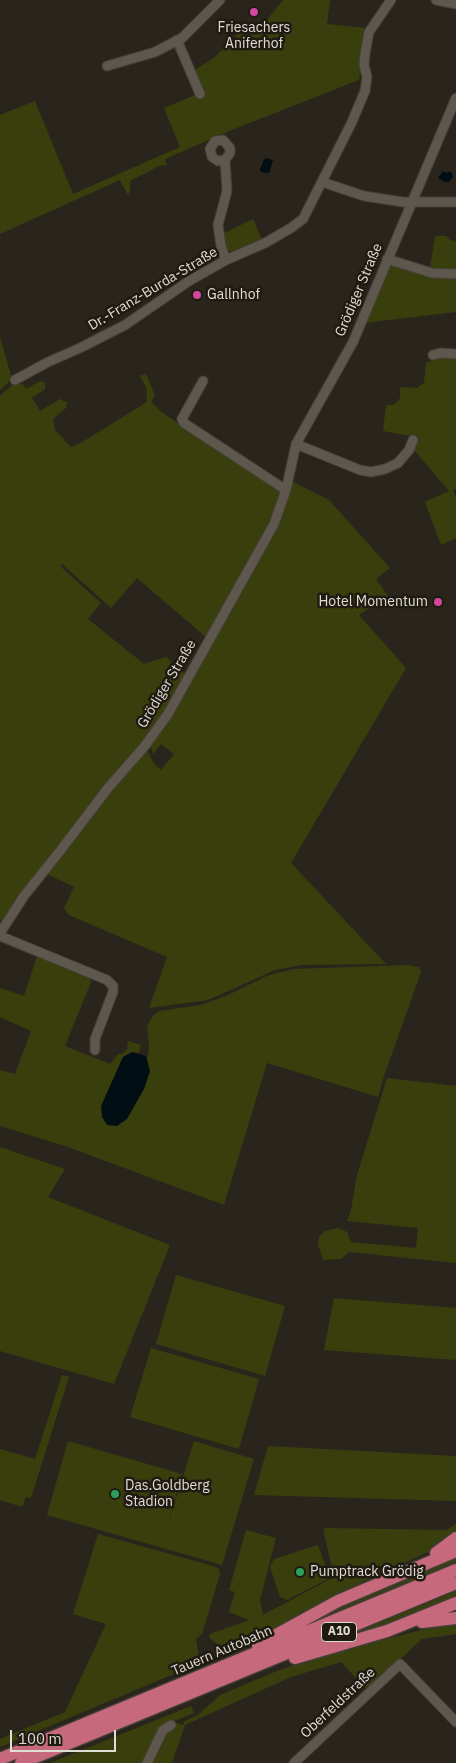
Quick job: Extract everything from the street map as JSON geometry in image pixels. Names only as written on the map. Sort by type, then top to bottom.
[{"type":"highway","points":[[421,1565],[456,1538]]},
{"type":"highway","points":[[242,1659],[267,1640],[313,1614],[352,1595],[456,1551]]},
{"type":"highway","name":"Tauern Autobahn","points":[[0,1759],[456,1570]]},
{"type":"highway","name":"Tauern Autobahn","points":[[21,1763],[456,1583]]},
{"type":"highway","points":[[221,1680],[250,1675],[301,1656],[387,1631],[456,1603]]},
{"type":"highway","points":[[405,1624],[456,1618]]},
{"type":"street","points":[[107,66],[155,52],[177,40],[220,0]]},
{"type":"street","name":"Dr.-Franz-Burda-Straße","points":[[15,380],[48,362],[125,326],[189,282],[226,260],[265,243],[303,219],[351,124],[365,91],[366,77],[364,65],[369,32],[391,0]]},
{"type":"street","points":[[436,0],[456,4]]},
{"type":"street","points":[[177,40],[200,94]]},
{"type":"street","name":"Grödiger Straße","points":[[0,934],[24,896],[108,788],[144,747],[168,714],[274,524],[286,490],[296,444],[353,342],[410,203],[456,98]]},
{"type":"street","points":[[225,160],[227,190],[218,225],[221,246],[226,260]]},
{"type":"street","points":[[322,182],[364,196],[410,203],[456,202]]},
{"type":"street","points":[[388,259],[432,273],[456,274]]},
{"type":"street","points":[[433,356],[440,353],[456,354]]},
{"type":"street","points":[[202,381],[182,419],[184,423],[286,490]]},
{"type":"street","points":[[296,444],[360,470],[371,472],[385,469],[398,463],[409,450],[413,440]]},
{"type":"street","points":[[0,934],[107,980],[113,986],[113,992],[95,1039],[95,1050]]},
{"type":"street","name":"Oberfeldstraße","points":[[294,1763],[400,1664],[456,1722]]},
{"type":"street","points":[[147,1763],[163,1730],[171,1725]]},
{"type":"green space","points":[[283,0],[330,0],[327,24],[365,28],[359,80],[229,131],[165,159],[167,165],[159,166],[130,181],[128,195],[120,180],[0,234],[0,115],[35,101],[73,194],[180,147],[164,108],[202,92],[193,71],[215,57],[238,34],[266,21]]},
{"type":"green space","points":[[253,219],[262,240],[238,252],[231,252],[227,249],[224,245],[222,234]]},
{"type":"green space","points":[[435,236],[446,236],[450,240],[456,241],[456,312],[364,323],[388,262],[430,269]]},
{"type":"green space","points":[[0,337],[12,379],[0,390]]},
{"type":"green space","points":[[441,356],[456,357],[456,489],[453,490],[456,498],[456,538],[441,545],[425,502],[449,491],[413,449],[417,437],[383,431],[386,405],[393,405],[397,402],[400,398],[400,387],[417,388],[424,383],[426,363]]},
{"type":"green space","points":[[146,374],[155,395],[151,402],[160,411],[282,493],[271,523],[207,638],[137,578],[111,608],[62,564],[60,566],[101,603],[88,619],[144,664],[166,657],[186,675],[166,711],[146,740],[2,921],[0,920],[0,396],[12,385],[23,384],[26,389],[40,381],[45,383],[45,389],[32,398],[40,411],[60,399],[67,402],[66,408],[53,419],[55,430],[71,447],[147,402],[146,387],[140,376]]},
{"type":"green space","points":[[291,481],[329,500],[390,568],[376,579],[388,596],[359,615],[406,668],[291,863],[386,964],[302,965],[275,970],[208,1000],[149,1008],[167,957],[69,915],[64,908],[74,887],[47,874],[113,785],[146,749],[155,765],[161,770],[174,754],[161,744],[153,754],[150,745],[173,710]]},
{"type":"green space","points":[[37,956],[89,977],[91,982],[65,1046],[110,1064],[118,1054],[122,1054],[127,1049],[128,1041],[141,1045],[139,1053],[132,1052],[123,1057],[111,1084],[136,1101],[144,1089],[150,1071],[146,1059],[149,1048],[147,1027],[152,1017],[159,1011],[201,1005],[226,996],[269,975],[294,969],[408,965],[419,967],[421,972],[378,1097],[267,1063],[224,1205],[68,1147],[0,1126],[0,1070],[15,1074],[31,1031],[0,1017],[0,988],[24,996]]},
{"type":"green space","points":[[387,1078],[456,1086],[456,1263],[349,1252],[341,1259],[323,1260],[318,1244],[319,1237],[325,1231],[338,1228],[347,1232],[351,1242],[416,1248],[418,1228],[347,1221],[351,1210],[357,1175]]},
{"type":"green space","points":[[0,1147],[65,1169],[48,1197],[170,1245],[114,1384],[0,1351]]},
{"type":"green space","points":[[176,1275],[285,1306],[265,1376],[156,1344]]},
{"type":"green space","points":[[334,1298],[456,1308],[456,1360],[324,1350]]},
{"type":"green space","points":[[151,1348],[259,1379],[239,1449],[130,1417]]},
{"type":"green space","points":[[62,1375],[69,1377],[31,1498],[26,1497],[22,1507],[0,1500],[0,1449],[35,1459]]},
{"type":"green space","points":[[68,1441],[182,1474],[167,1528],[194,1441],[254,1459],[222,1565],[47,1515]]},
{"type":"green space","points":[[268,1446],[456,1456],[456,1501],[254,1495]]},
{"type":"green space","points":[[456,1524],[456,1531],[437,1548],[334,1595],[272,1631],[223,1653],[222,1649],[209,1637],[210,1634],[249,1620],[229,1612],[235,1592],[229,1590],[246,1530],[276,1538],[260,1600],[263,1615],[334,1577],[324,1528],[446,1530]]},
{"type":"green space","points":[[98,1534],[219,1569],[220,1574],[202,1634],[196,1639],[200,1663],[0,1747],[0,1739],[65,1712],[106,1624],[73,1614]]},
{"type":"green space","name":"Pumptrack Grödig","points":[[318,1545],[330,1578],[287,1600],[280,1597],[270,1567],[274,1559]]},
{"type":"green space","points":[[456,1554],[456,1562],[333,1613],[330,1608]]},
{"type":"green space","points":[[456,1591],[456,1600],[416,1616],[342,1638]]},
{"type":"green space","points":[[456,1624],[456,1634],[422,1639],[367,1690],[341,1662],[291,1677],[185,1725],[172,1763],[50,1763],[191,1706],[194,1713],[172,1722],[184,1725],[183,1722],[198,1715],[220,1695],[312,1658],[425,1629]]},
{"type":"shaded area","points":[[266,158],[273,160],[269,173],[261,172],[260,169]]},
{"type":"shaded area","points":[[443,171],[447,173],[450,171],[452,173],[453,177],[449,182],[438,178]]},
{"type":"shaded area","points":[[132,1052],[146,1056],[150,1071],[144,1089],[127,1119],[117,1126],[107,1125],[102,1117],[101,1106],[123,1057]]},
{"type":"place","name":"Friesachers Aniferhof","points":[[254,12]]},
{"type":"place","name":"Gallnhof","points":[[197,295]]},
{"type":"place","name":"Hotel Momentum","points":[[438,602]]},
{"type":"place","name":"Das.Goldberg Stadion","points":[[115,1494]]},
{"type":"place","name":"Pumptrack Grödig","points":[[300,1572]]}]
